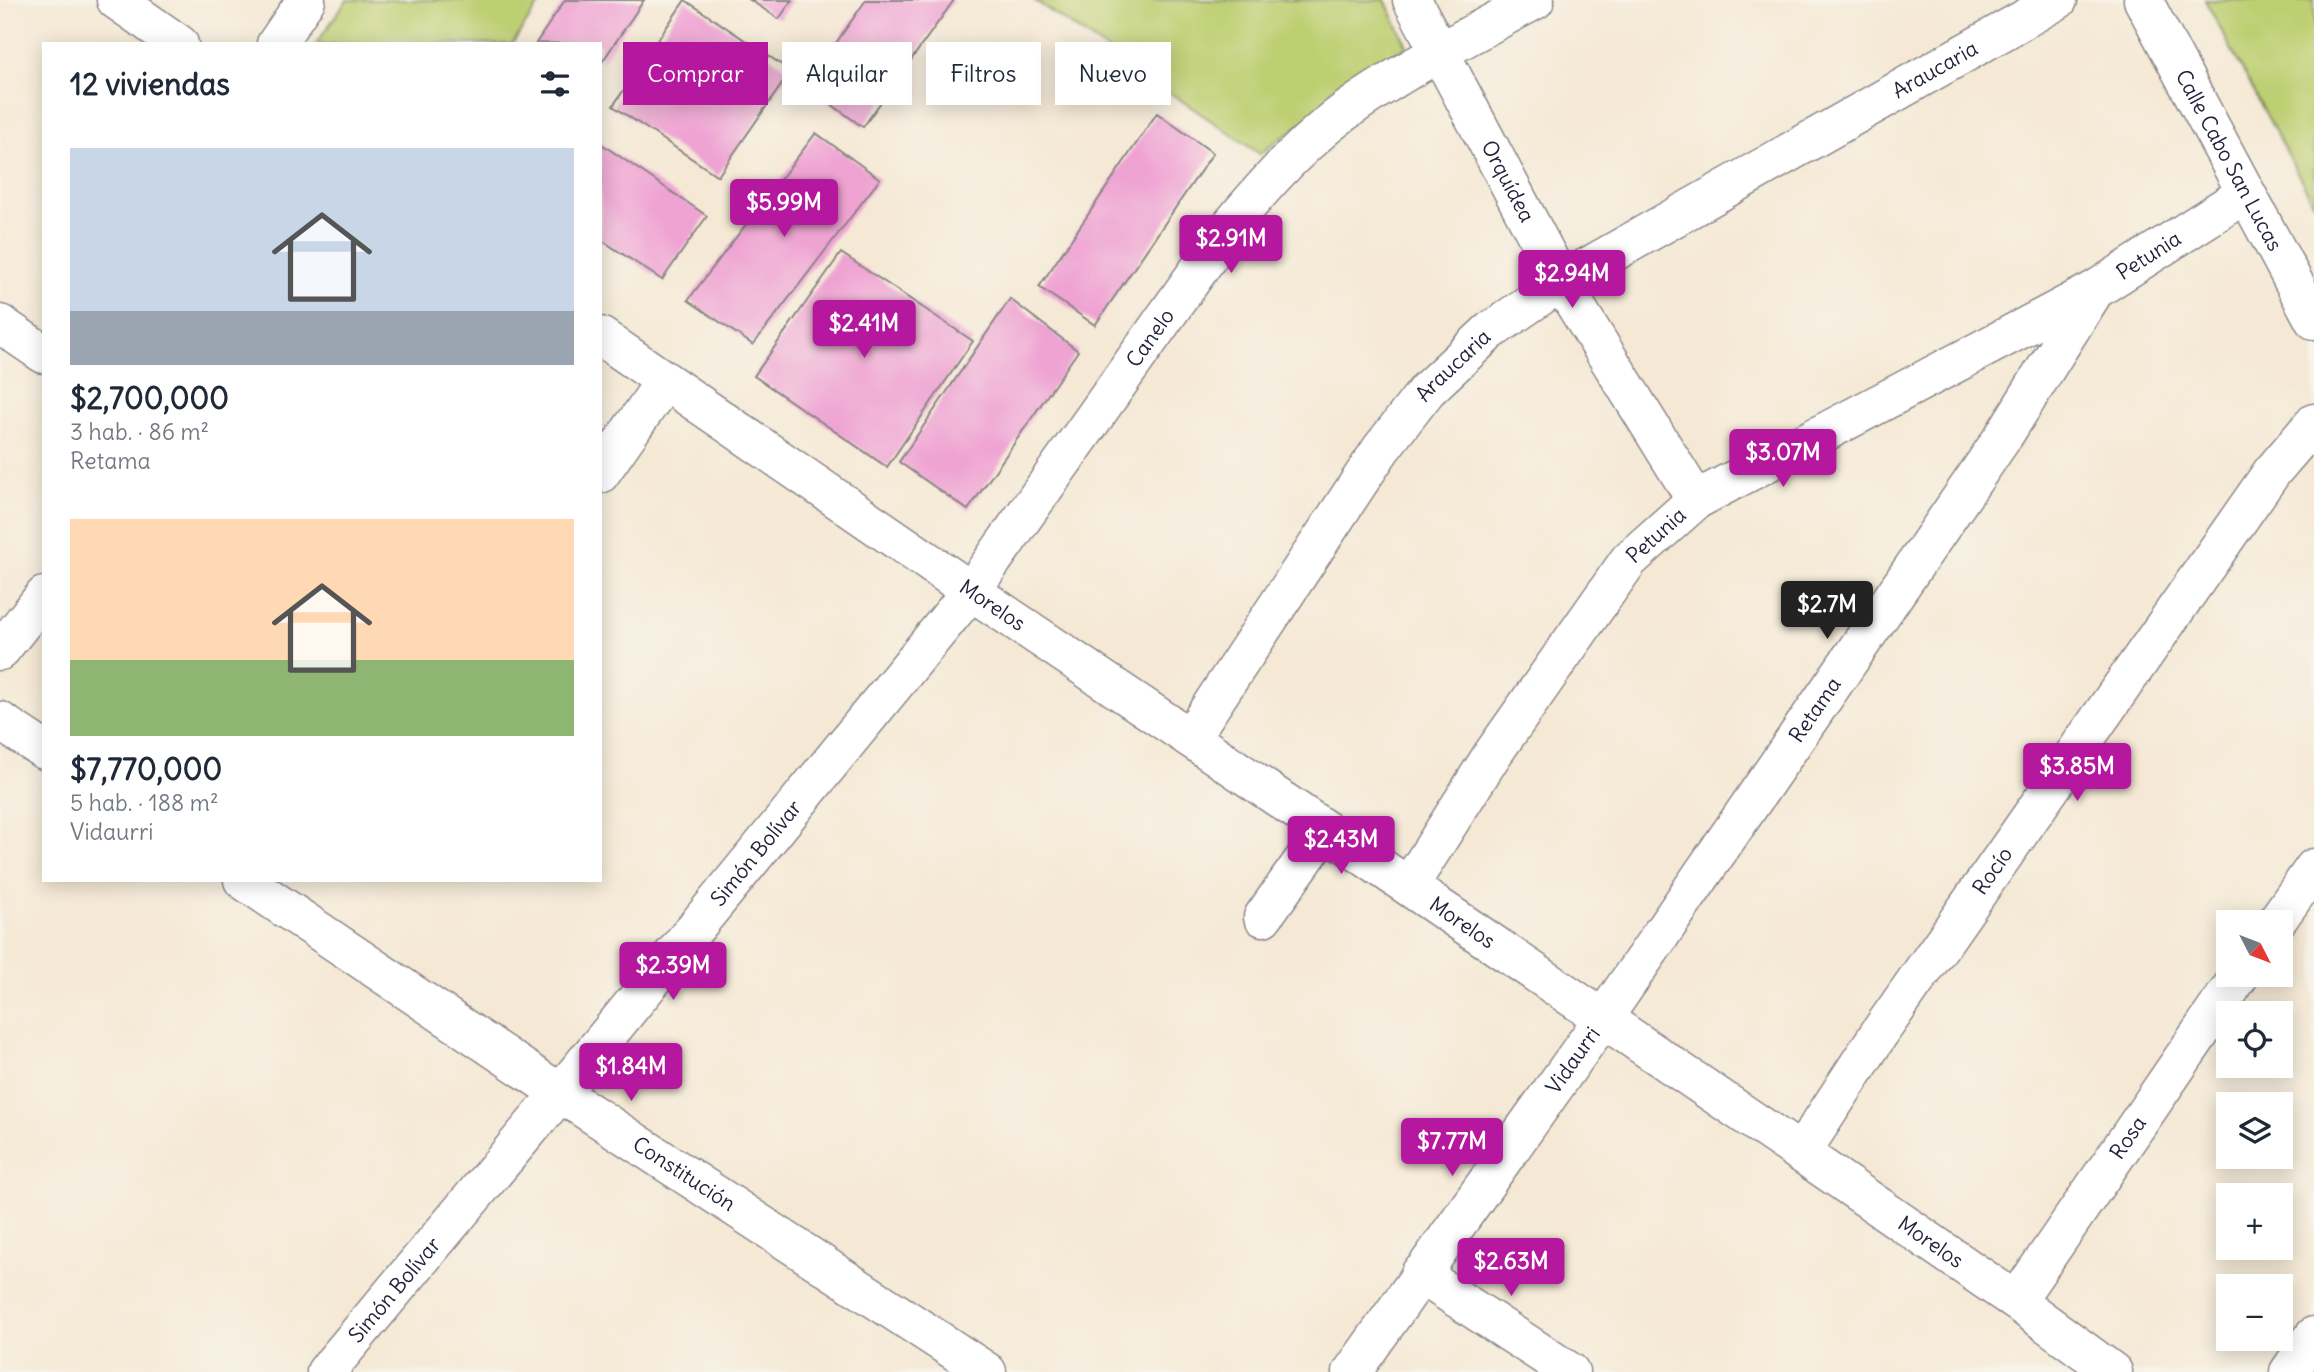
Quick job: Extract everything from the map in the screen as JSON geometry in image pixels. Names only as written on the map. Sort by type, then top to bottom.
[{"type":"street","points":[[116,0],[176,42]]},
{"type":"street","points":[[277,42],[306,0]]},
{"type":"street","name":"Orquídea","points":[[1412,0],[1561,282],[1696,500]]},
{"type":"street","name":"Canelo","points":[[971,592],[1227,230],[1266,183],[1305,144],[1358,102],[1440,52],[1535,0]]},
{"type":"street","name":"Araucaria","points":[[1190,738],[1381,449],[1427,390],[1490,331],[1561,282],[2058,0]]},
{"type":"street","name":"Calle Cabo San Lucas","points":[[2143,0],[2314,320]]},
{"type":"street","name":"Petunia","points":[[1409,886],[1492,755],[1629,560],[1696,500],[2095,290],[2245,194]]},
{"type":"street","name":"Retama","points":[[1602,1020],[2003,437],[2095,290]]},
{"type":"street","points":[[0,324],[42,353]]},
{"type":"street","name":"Morelos","points":[[602,337],[971,592],[1801,1153],[2016,1301],[2113,1372]]},
{"type":"street","points":[[602,471],[666,381]]},
{"type":"street","name":"Rocío","points":[[1801,1153],[1880,1032],[2264,484],[2314,424]]},
{"type":"street","name":"Simón Bolívar","points":[[326,1372],[560,1093],[971,592]]},
{"type":"street","points":[[0,651],[42,598]]},
{"type":"street","points":[[0,721],[42,749]]},
{"type":"street","points":[[1263,917],[1325,830]]},
{"type":"street","points":[[2284,910],[2314,868]]},
{"type":"street","name":"Constitución","points":[[246,882],[560,1093],[988,1372]]},
{"type":"street","name":"Rosa","points":[[2016,1301],[2232,987]]},
{"type":"street","name":"Vidaurri","points":[[1352,1372],[1602,1020]]},
{"type":"street","points":[[1420,1274],[1570,1372]]},
{"type":"street","points":[[2289,1372],[2314,1336]]},
{"type":"green space","points":[[347,0],[542,0],[513,42],[317,42]]},
{"type":"green space","points":[[1034,0],[1385,0],[1407,46],[1260,154],[1171,93],[1171,42],[1096,42]]},
{"type":"green space","points":[[2205,0],[2314,0],[2314,204]]},
{"type":"building","points":[[565,0],[644,0],[602,62],[602,42],[537,42]]},
{"type":"building","points":[[685,0],[748,42],[656,42]]},
{"type":"building","points":[[750,0],[792,0],[779,19]]},
{"type":"building","points":[[866,0],[954,0],[912,59],[912,42],[837,42]]},
{"type":"building","points":[[768,56],[782,65],[782,84],[768,104]]},
{"type":"building","points":[[623,91],[623,105],[767,105],[718,176],[613,106]]},
{"type":"building","points":[[832,105],[879,105],[863,127]]},
{"type":"building","points":[[1157,113],[1213,153],[1095,325],[1039,287]]},
{"type":"building","points":[[816,133],[880,179],[753,345],[688,300]]},
{"type":"building","points":[[602,144],[707,216],[662,280],[602,240]]},
{"type":"building","points":[[841,253],[973,341],[887,467],[754,376]]},
{"type":"building","points":[[1010,299],[1078,351],[968,510],[899,462]]}]
